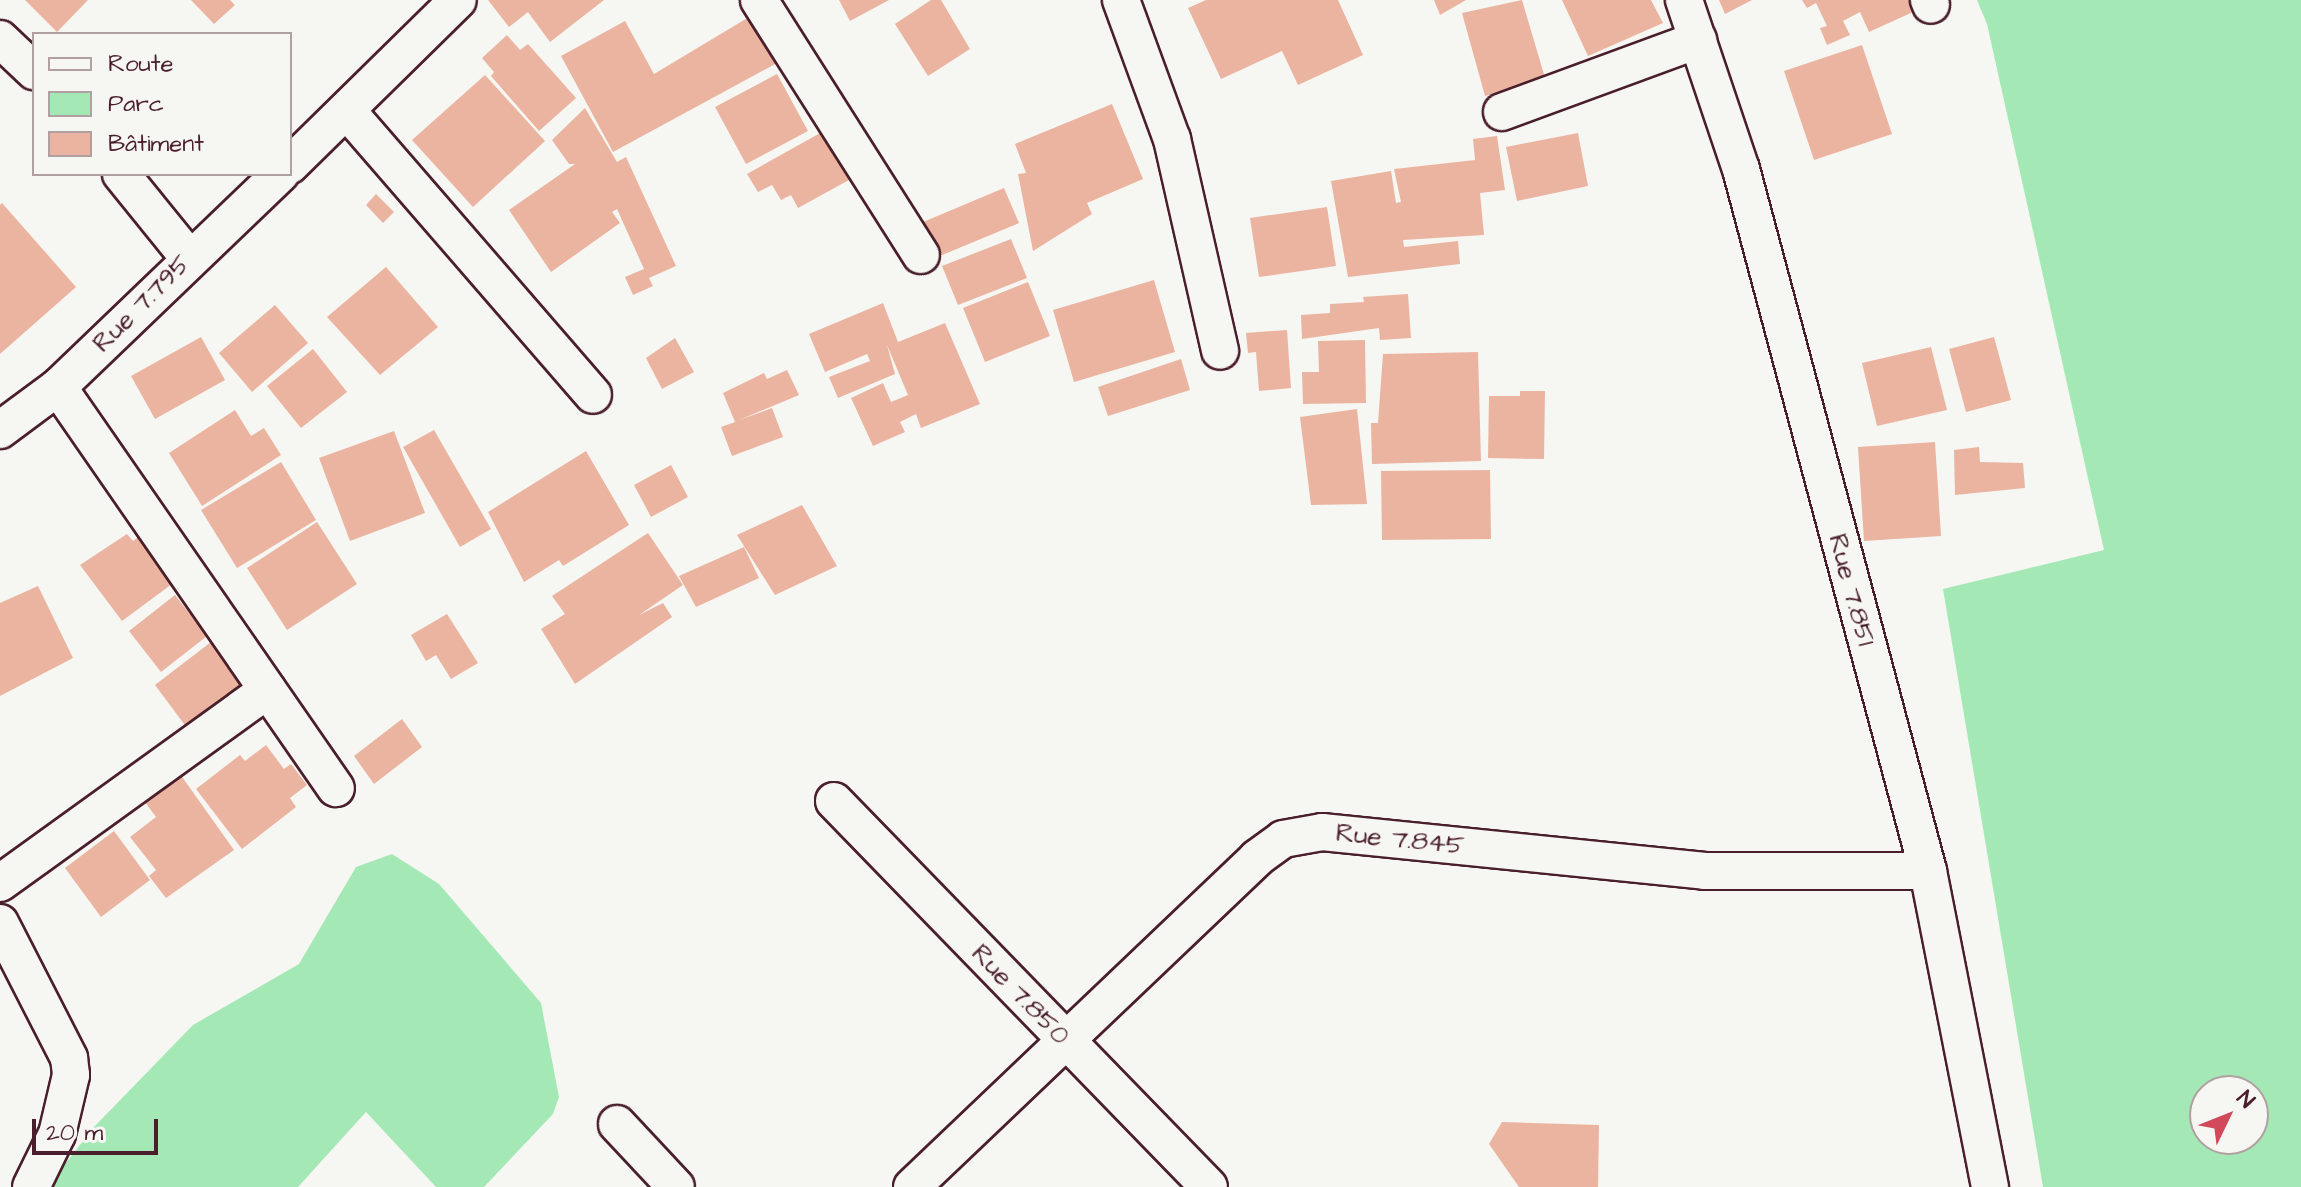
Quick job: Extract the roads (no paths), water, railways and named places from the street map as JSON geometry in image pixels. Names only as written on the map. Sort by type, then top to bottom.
[{"type":"street","points":[[292,163],[348,112],[458,0]]},
{"type":"street","points":[[759,0],[921,255]]},
{"type":"street","points":[[1121,0],[1172,139],[1220,351]]},
{"type":"street","name":"Rue 7.851","points":[[1684,0],[1741,169],[1928,871],[1990,1187]]},
{"type":"street","points":[[0,39],[32,69]]},
{"type":"street","points":[[1502,112],[1698,40]]},
{"type":"street","points":[[348,112],[593,395]]},
{"type":"street","points":[[123,176],[189,258]]},
{"type":"street","name":"Rue 7.795","points":[[0,430],[58,387],[278,176]]},
{"type":"street","points":[[58,387],[336,788]]},
{"type":"street","points":[[0,883],[268,690]]},
{"type":"street","name":"Rue 7.850","points":[[834,801],[1209,1187]]},
{"type":"street","name":"Rue 7.845","points":[[912,1187],[1257,858],[1296,837],[1322,832],[1705,871],[1928,871]]},
{"type":"street","points":[[0,923],[69,1058],[71,1075],[57,1134],[31,1187]]},
{"type":"street","points":[[617,1124],[676,1187]]}]
